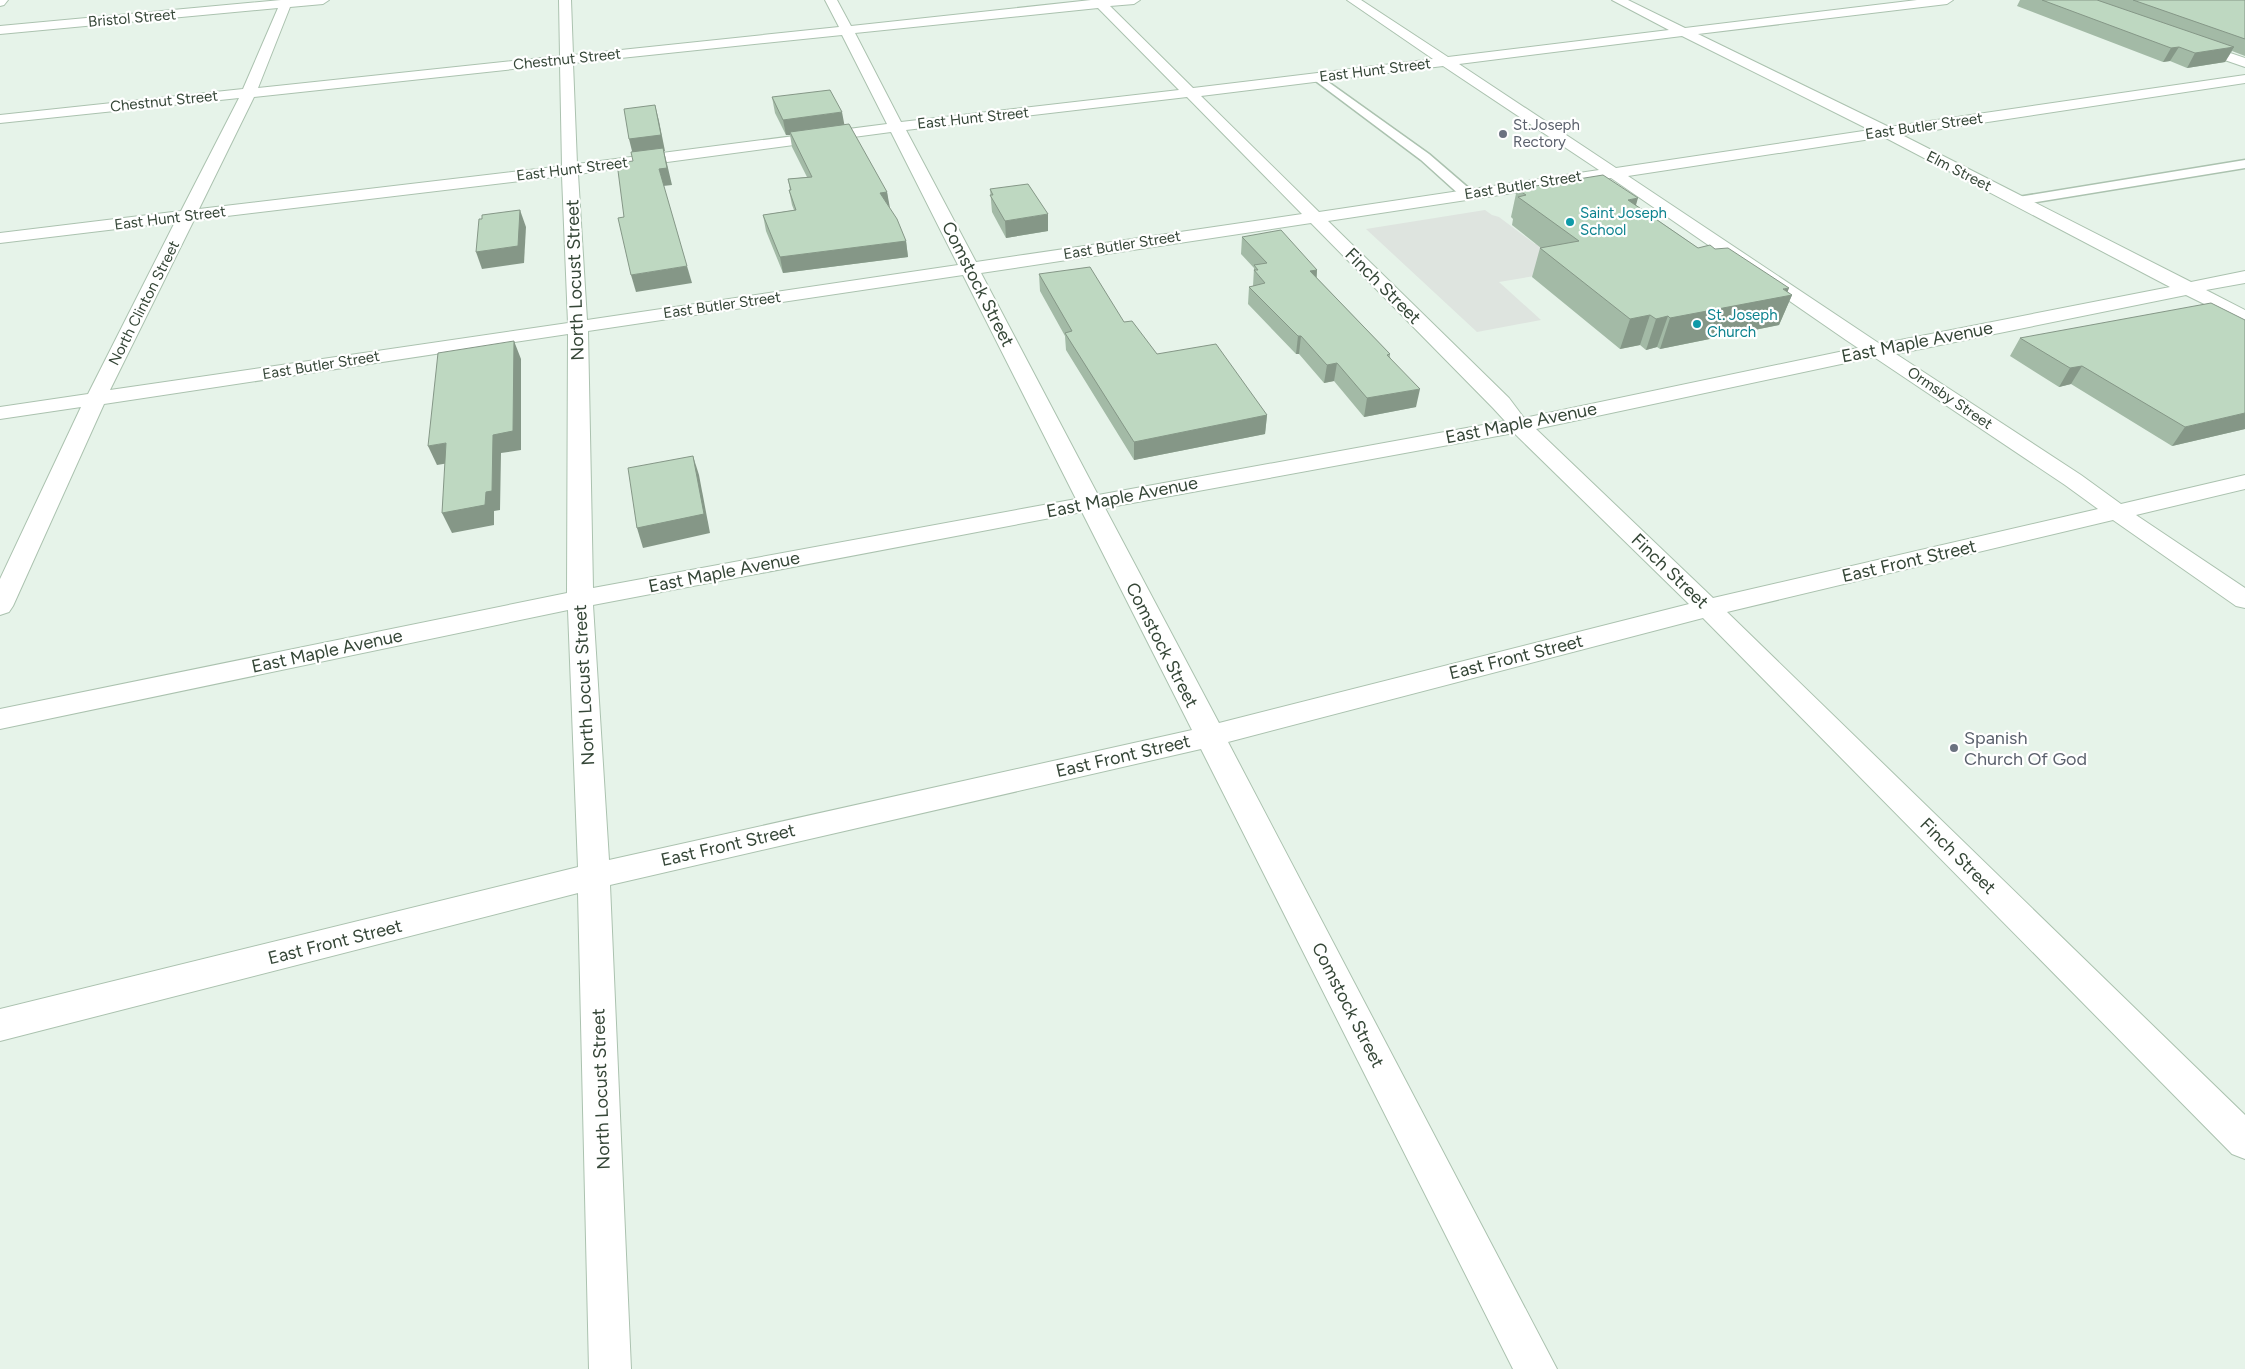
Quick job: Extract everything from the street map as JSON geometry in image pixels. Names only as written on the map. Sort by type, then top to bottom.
[{"type":"street","name":"Bristol Street","points":[[0,30],[323,0]]},
{"type":"street","name":"North Locust Street","points":[[565,0],[570,170],[578,326],[580,599],[594,877],[610,1369]]},
{"type":"street","name":"Comstock Street","points":[[831,0],[898,126],[1090,504],[1536,1369]]},
{"type":"street","name":"Chestnut Street","points":[[0,119],[1099,2],[1134,0]]},
{"type":"street","name":"Ormsby Street","points":[[1354,0],[1876,351],[1908,370],[2074,480],[2117,513],[2245,600]]},
{"type":"street","name":"Elm Street","points":[[1618,0],[1884,132],[2245,318]]},
{"type":"street","name":"East Hunt Street","points":[[0,238],[570,170],[898,126],[1947,0]]},
{"type":"street","name":"North Clinton Street","points":[[0,606],[96,399],[249,92],[287,2]]},
{"type":"street","name":"Finch Street","points":[[1099,2],[1494,396],[1518,424],[1708,608],[2245,1141]]},
{"type":"street","points":[[2181,40],[2245,64]]},
{"type":"street","name":"East Butler Street","points":[[0,413],[2245,79]]},
{"type":"street","name":"East Maple Avenue","points":[[0,719],[580,599],[1518,424],[1554,419],[1844,356],[2245,277]]},
{"type":"street","name":"East Front Street","points":[[0,1025],[594,877],[1210,736],[1708,608],[2245,482]]},
{"type":"lane","points":[[1317,77],[1425,158],[1466,194]]},
{"type":"lane","points":[[2018,201],[2245,164]]},
{"type":"shaded area","points":[[1485,210],[1499,217],[1535,244],[1548,242],[1546,274],[1499,282],[1541,320],[1477,332],[1366,229]]},
{"type":"building","points":[[2042,0],[2097,0],[2234,47],[2195,53],[2179,47],[2171,48]]},
{"type":"building","points":[[2133,0],[2245,0],[2245,39]]},
{"type":"building","points":[[830,90],[842,112],[783,120],[772,97]]},
{"type":"building","points":[[655,105],[661,135],[629,139],[624,109]]},
{"type":"building","points":[[849,124],[887,192],[880,193],[897,219],[906,241],[780,257],[763,215],[796,210],[789,190],[791,190],[788,179],[812,177],[790,132]]},
{"type":"building","points":[[663,148],[667,168],[659,169],[687,266],[631,275],[618,218],[624,217],[617,163],[633,161],[631,152]]},
{"type":"building","points":[[1603,175],[1638,198],[1628,200],[1698,248],[1710,245],[1715,249],[1728,248],[1789,288],[1783,289],[1792,295],[1670,318],[1668,316],[1656,319],[1650,315],[1630,319],[1540,248],[1579,241],[1518,197],[1526,195],[1517,189]]},
{"type":"building","points":[[1028,184],[1048,214],[1005,221],[990,195],[993,195],[990,189]]},
{"type":"building","points":[[520,210],[518,246],[476,252],[479,219],[482,219],[482,215]]},
{"type":"building","points":[[1281,230],[1317,270],[1310,271],[1390,354],[1387,355],[1420,389],[1367,398],[1337,363],[1327,365],[1301,336],[1298,336],[1249,287],[1265,283],[1254,270],[1258,270],[1254,265],[1267,263],[1242,237]]},
{"type":"building","points":[[1090,267],[1124,322],[1132,321],[1157,354],[1216,344],[1267,415],[1134,442],[1065,333],[1072,331],[1039,274]]},
{"type":"building","points":[[2211,303],[2245,320],[2245,413],[2185,427],[2082,366],[2070,368],[2020,338]]},
{"type":"building","points":[[514,341],[513,431],[493,435],[492,491],[486,492],[485,505],[442,513],[446,443],[428,446],[438,353]]},
{"type":"building","points":[[693,456],[704,514],[637,528],[628,468]]},
{"type":"place","name":"St.Joseph Rectory","points":[[1503,134]]},
{"type":"place","name":"Saint Joseph School","points":[[1570,222]]},
{"type":"place","name":"St. Joseph Church","points":[[1697,324]]},
{"type":"place","name":"Spanish Church Of God","points":[[1954,748]]}]
